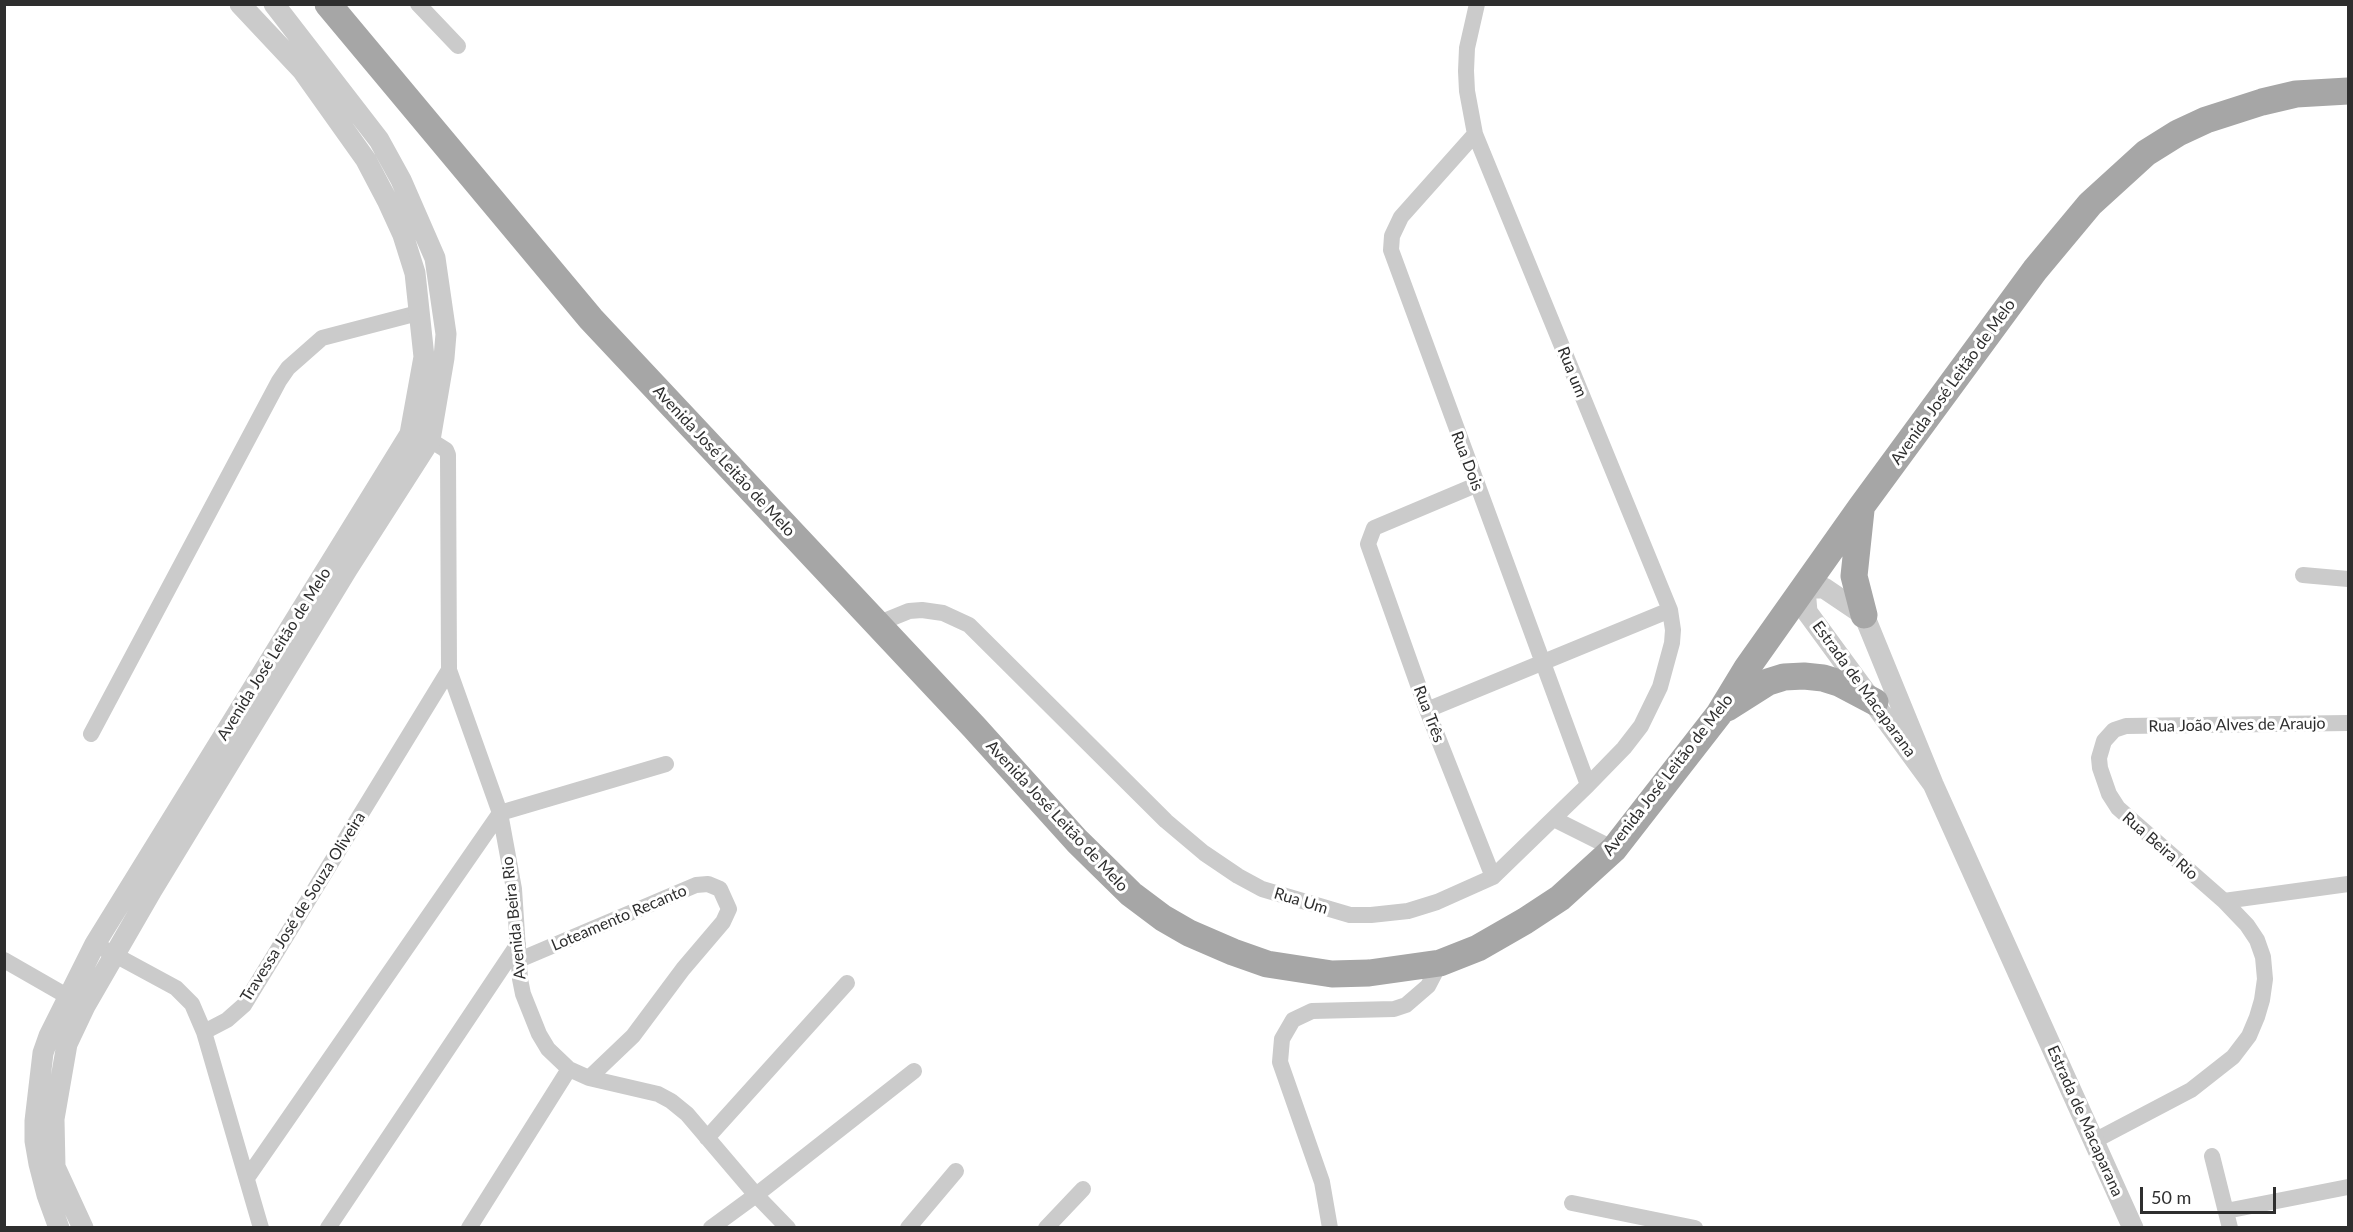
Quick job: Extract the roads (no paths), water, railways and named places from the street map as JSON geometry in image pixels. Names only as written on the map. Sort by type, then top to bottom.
[{"type":"main road","name":"Avenida José Leitão de Melo","points":[[328,4],[591,319],[878,624],[1077,841],[1131,894],[1163,918],[1189,933],[1233,952],[1267,964],[1332,974],[1369,973],[1440,963],[1478,948],[1560,898],[1614,849],[1719,714],[1747,668],[1861,507],[2042,261],[2090,204],[2146,153],[2178,133],[2206,120],[2296,94],[2349,91]]},
{"type":"main road","points":[[1861,507],[1854,576],[1864,615]]},
{"type":"main road","points":[[1719,714],[1758,687],[1776,679],[1793,676],[1813,676],[1831,680],[1875,702]]},
{"type":"street","name":"Avenida José Leitão de Melo","points":[[44,1120],[95,944],[252,707],[348,568],[430,440],[434,357],[418,313],[416,273],[403,235],[366,160],[302,70],[240,4]]},
{"type":"street","name":"Avenida José Leitão de Melo","points":[[77,1002],[114,956],[252,707],[410,434],[434,357],[446,334],[435,258],[401,180],[379,140],[274,4]]},
{"type":"street","points":[[418,4],[458,46]]},
{"type":"street","name":"Rua um","points":[[1477,4],[1467,48],[1466,70],[1467,91],[1475,134],[1670,610]]},
{"type":"street","name":"Rua Dois","points":[[1475,134],[1401,217],[1392,236],[1392,258],[1545,663],[1588,785]]},
{"type":"street","points":[[91,734],[288,368],[322,338],[418,313]]},
{"type":"street","points":[[410,434],[430,440]]},
{"type":"street","name":"Avenida Beira Rio","points":[[430,440],[446,450],[448,455],[449,670],[500,813],[514,889],[523,994],[539,1034],[548,1049],[569,1069],[590,1077],[658,1094],[672,1101],[687,1114],[756,1196],[788,1227]]},
{"type":"street","name":"Rua Três","points":[[1476,485],[1374,528],[1369,536],[1368,548],[1427,710],[1493,878]]},
{"type":"street","points":[[2303,575],[2349,579]]},
{"type":"street","name":"Estrada de Macaparana","points":[[1934,784],[1807,612],[1805,588],[1824,588],[1864,615],[1934,784],[2133,1227]]},
{"type":"street","name":"Rua Um","points":[[878,624],[909,611],[922,610],[943,613],[969,625],[1166,821],[1204,854],[1262,889],[1350,915],[1371,915],[1408,910],[1437,902],[1493,878],[1588,785],[1624,748],[1641,726],[1651,707],[1660,687],[1672,644],[1670,610]]},
{"type":"street","points":[[1427,710],[1670,610]]},
{"type":"street","name":"Travessa José de Souza Oliveira","points":[[204,1032],[236,1014],[244,1005],[449,670]]},
{"type":"street","name":"Rua João Alves de Araujo","points":[[2126,726],[2349,723]]},
{"type":"street","name":"Rua Beira Rio","points":[[2094,1141],[2191,1090],[2233,1057],[2249,1036],[2262,1000],[2265,979],[2264,957],[2247,925],[2224,901],[2128,819],[2109,794],[2099,758],[2104,741],[2109,735],[2114,730],[2126,726]]},
{"type":"street","points":[[247,1178],[500,813],[666,764]]},
{"type":"street","points":[[1554,819],[1614,849]]},
{"type":"street","name":"Loteamento Recanto","points":[[519,952],[696,885],[708,884],[720,889],[729,909],[723,922],[683,969],[633,1036],[590,1077]]},
{"type":"street","points":[[2224,901],[2349,884]]},
{"type":"street","points":[[95,944],[176,988],[192,1004],[204,1032],[261,1227]]},
{"type":"street","points":[[328,1227],[519,952]]},
{"type":"street","points":[[4,960],[77,1002]]},
{"type":"street","points":[[1330,1227],[1322,1182],[1280,1062],[1282,1039],[1293,1020],[1312,1011],[1394,1009],[1406,1005],[1428,986],[1440,963]]},
{"type":"street","points":[[708,1138],[847,983]]},
{"type":"street","points":[[470,1227],[569,1069]]},
{"type":"street","points":[[711,1227],[756,1196],[914,1071]]},
{"type":"street","points":[[44,1120],[39,1164],[59,1227]]},
{"type":"street","points":[[44,1120],[55,1167],[83,1227]]},
{"type":"street","points":[[2212,1156],[2230,1227]]},
{"type":"street","points":[[908,1227],[956,1171]]},
{"type":"street","points":[[2226,1210],[2349,1186]]},
{"type":"street","points":[[1046,1227],[1083,1189]]},
{"type":"street","points":[[1572,1203],[1695,1227]]}]
